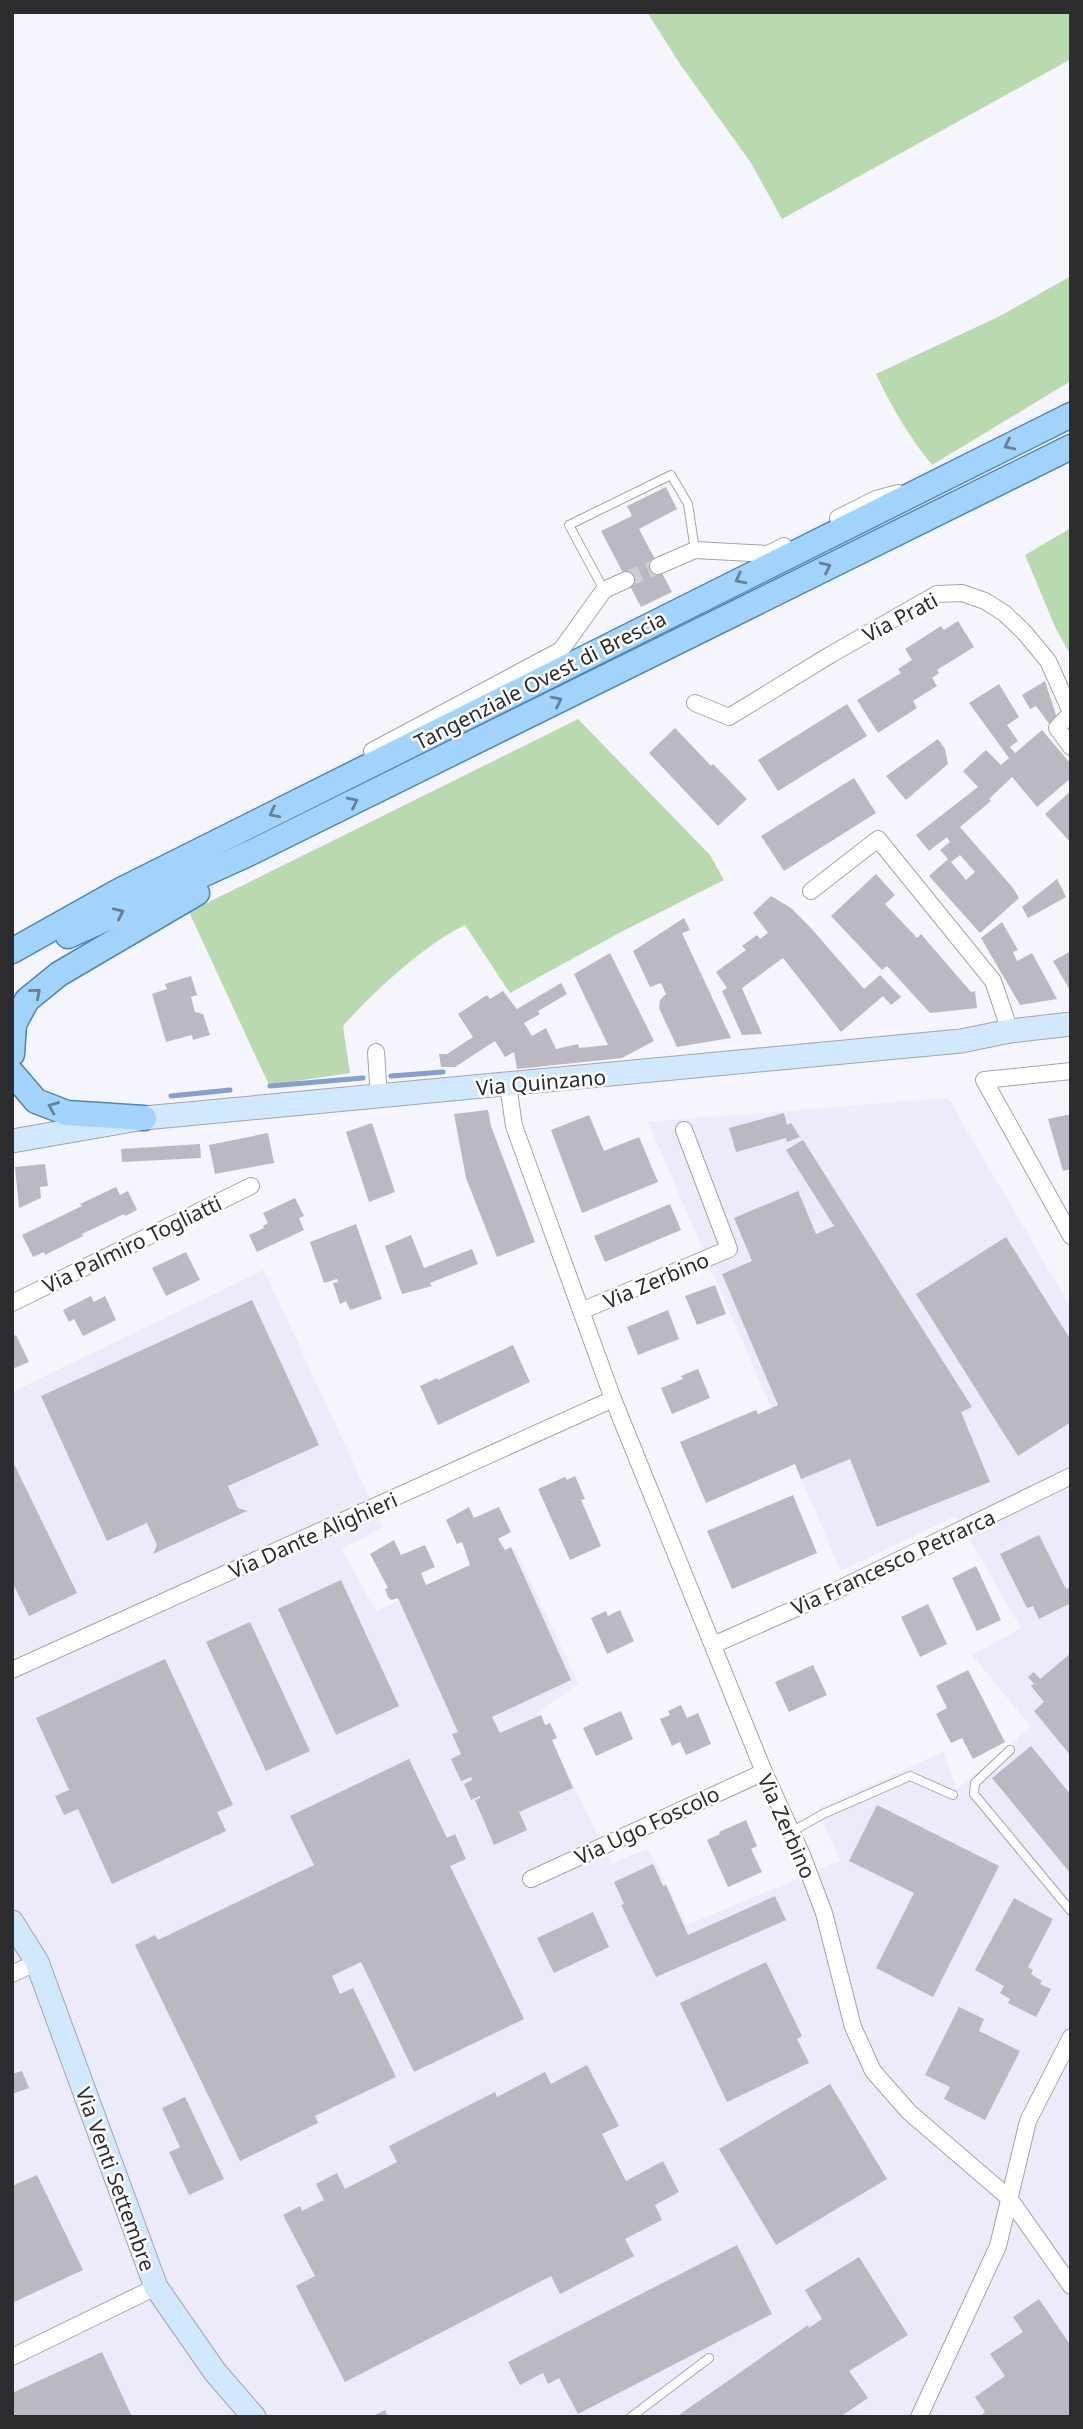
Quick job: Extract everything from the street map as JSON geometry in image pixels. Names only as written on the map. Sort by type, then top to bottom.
[{"type":"main road","name":"Tangenziale Ovest di Brescia","points":[[12,951],[119,891],[924,486],[1071,415]]},
{"type":"main road","name":"Tangenziale Ovest di Brescia","points":[[12,962],[248,855],[1071,447]]},
{"type":"main road","points":[[12,1054],[14,1024],[27,1000],[59,974],[205,888],[248,855]]},
{"type":"main road","points":[[12,935],[119,891]]},
{"type":"main road","points":[[12,1073],[36,1101],[67,1113],[144,1118]]},
{"type":"street","points":[[658,566],[695,550],[768,554],[876,499],[924,486]]},
{"type":"street","points":[[320,790],[363,757],[561,650],[604,590],[626,580]]},
{"type":"street","name":"Via Prati","points":[[695,703],[729,717],[937,594],[962,593],[994,607],[1024,632],[1048,660],[1071,713],[1057,728],[1071,747]]},
{"type":"street","points":[[811,891],[878,839],[993,981],[1010,1031]]},
{"type":"street","name":"Via Quinzano","points":[[12,1141],[144,1118],[961,1041],[1010,1031],[1071,1024]]},
{"type":"street","points":[[376,1052],[379,1097]]},
{"type":"street","points":[[1071,1071],[984,1080],[1071,1236]]},
{"type":"street","name":"Via Zerbino","points":[[508,1085],[514,1126],[613,1399],[764,1772],[793,1831],[824,1913],[853,2027],[873,2071],[909,2112],[1009,2198],[1071,2286]]},
{"type":"street","name":"Via Zerbino","points":[[581,1311],[729,1249],[684,1129]]},
{"type":"street","name":"Via Palmiro Togliatti","points":[[12,1303],[251,1186]]},
{"type":"street","name":"Via Dante Alighieri","points":[[12,1671],[613,1399]]},
{"type":"street","name":"Via Francesco Petrarca","points":[[713,1644],[835,1591],[1071,1476]]},
{"type":"street","name":"Via Ugo Foscolo","points":[[531,1879],[764,1772]]},
{"type":"street","name":"Via Venti Settembre","points":[[12,1922],[37,1962],[156,2287],[215,2372],[254,2417]]},
{"type":"street","points":[[12,1974],[37,1962]]},
{"type":"street","points":[[919,2417],[998,2246],[1028,2121],[1071,2037]]},
{"type":"street","points":[[12,2357],[156,2287]]},
{"type":"lane","points":[[604,590],[569,525],[671,475],[688,504],[695,550]]},
{"type":"lane","points":[[1010,1750],[975,1783],[974,1794],[1071,1911]]},
{"type":"lane","points":[[793,1831],[823,1814],[910,1776],[953,1795]]},
{"type":"lane","points":[[631,2417],[709,2358]]},
{"type":"shaded area","points":[[948,1098],[1071,1308],[1071,2417],[12,2417],[12,1392],[264,1270],[383,1527],[342,1549],[376,1611],[515,1549],[579,1684],[537,1713],[612,1863],[648,1849],[687,1925],[840,1861],[817,1809],[943,1752],[957,1789],[1031,1727],[972,1655],[1021,1628],[956,1516],[841,1571],[648,1122]]},
{"type":"green space","points":[[647,12],[1071,12],[1071,59],[782,219],[751,163],[680,64]]},
{"type":"green space","points":[[1071,276],[1071,381],[932,465],[901,421],[876,374],[1000,316]]},
{"type":"green space","points":[[1071,528],[1071,656],[1056,629],[1025,555]]},
{"type":"green space","points":[[578,719],[710,855],[724,880],[621,932],[510,993],[465,925],[433,944],[400,970],[343,1026],[350,1073],[269,1085],[189,912]]},
{"type":"building","points":[[666,487],[677,509],[639,529],[672,592],[641,607],[601,531],[632,516],[627,506]]},
{"type":"building","points":[[958,621],[974,647],[937,670],[939,673],[932,678],[937,686],[913,701],[917,708],[878,733],[857,700],[901,673],[898,669],[912,660],[905,649],[941,626],[944,630]]},
{"type":"building","points":[[1045,681],[1057,718],[1050,725],[1036,706],[1030,709],[1022,695]]},
{"type":"building","points":[[999,684],[1019,717],[1007,725],[1018,741],[1010,747],[1015,753],[1042,730],[1071,764],[1071,778],[1037,807],[1012,777],[989,799],[991,801],[960,827],[1019,898],[980,933],[929,876],[948,859],[940,850],[950,842],[947,837],[929,851],[916,835],[978,787],[963,771],[986,750],[1001,765],[1009,758],[969,703]],"holes":[[[960,855],[975,872],[966,880],[951,862]]]},
{"type":"building","points":[[847,704],[867,736],[778,791],[758,760]]},
{"type":"building","points":[[675,728],[747,799],[718,826],[649,753]]},
{"type":"building","points":[[938,739],[945,749],[948,764],[906,800],[886,776]]},
{"type":"building","points":[[854,778],[876,813],[784,871],[761,836]]},
{"type":"building","points":[[1071,791],[1071,843],[1045,814]]},
{"type":"building","points":[[876,874],[895,895],[885,904],[917,938],[921,934],[971,992],[975,991],[977,1008],[930,1013],[887,966],[882,970],[831,916]]},
{"type":"building","points":[[1057,879],[1066,897],[1028,918],[1022,907]]},
{"type":"building","points":[[771,896],[791,908],[810,927],[864,989],[880,975],[901,997],[891,1005],[883,996],[841,1032],[783,958],[742,988],[762,1034],[742,1035],[722,991],[727,988],[716,972],[746,950],[742,946],[757,935],[760,939],[768,933],[753,913]]},
{"type":"building","points":[[684,918],[690,930],[682,933],[731,1038],[677,1047],[659,1008],[660,1000],[666,994],[661,983],[650,987],[633,951]]},
{"type":"building","points":[[1002,922],[1018,950],[1013,952],[1017,961],[1032,953],[1057,999],[1020,1005],[981,938]]},
{"type":"building","points":[[1071,951],[1071,992],[1053,961]]},
{"type":"building","points":[[610,953],[654,1041],[622,1058],[517,1069],[514,1052],[505,1057],[495,1041],[455,1067],[441,1067],[439,1054],[447,1054],[473,1037],[458,1014],[487,995],[490,999],[503,991],[517,1009],[561,983],[567,994],[538,1011],[540,1014],[524,1023],[532,1036],[546,1028],[556,1049],[578,1044],[579,1048],[608,1045],[574,974]]},
{"type":"building","points":[[191,976],[197,995],[191,997],[195,1012],[203,1014],[210,1035],[193,1040],[192,1035],[166,1042],[152,994],[167,989],[165,984]]},
{"type":"building","points":[[488,1110],[491,1126],[535,1242],[497,1257],[466,1178],[454,1114]]},
{"type":"building","points":[[784,1113],[787,1125],[791,1123],[800,1137],[787,1142],[786,1138],[736,1152],[729,1128]]},
{"type":"building","points":[[1071,1114],[1071,1169],[1063,1171],[1048,1119]]},
{"type":"building","points":[[589,1115],[604,1151],[639,1137],[658,1182],[582,1213],[551,1130]]},
{"type":"building","points":[[372,1123],[395,1192],[369,1202],[346,1132]]},
{"type":"building","points":[[268,1133],[274,1163],[215,1174],[209,1145]]},
{"type":"building","points":[[803,1140],[972,1407],[961,1412],[990,1482],[877,1527],[850,1459],[801,1479],[795,1464],[706,1503],[680,1442],[756,1410],[758,1414],[778,1405],[722,1274],[752,1261],[734,1218],[798,1191],[816,1234],[834,1226],[786,1150]]},
{"type":"building","points":[[200,1144],[201,1158],[122,1162],[121,1149]]},
{"type":"building","points":[[45,1164],[48,1186],[40,1187],[41,1198],[19,1208],[15,1167]]},
{"type":"building","points":[[116,1187],[120,1195],[128,1191],[137,1210],[82,1234],[83,1236],[45,1255],[44,1252],[33,1257],[22,1235]]},
{"type":"building","points":[[295,1198],[304,1216],[299,1218],[304,1230],[257,1252],[249,1235],[268,1223],[263,1213]]},
{"type":"building","points":[[670,1204],[681,1230],[605,1262],[594,1236]]},
{"type":"building","points":[[356,1224],[382,1299],[350,1310],[346,1301],[340,1304],[333,1283],[338,1282],[337,1279],[324,1283],[310,1242]]},
{"type":"building","points":[[411,1235],[424,1268],[472,1249],[478,1264],[430,1283],[432,1286],[402,1294],[385,1246]]},
{"type":"building","points":[[1006,1237],[1071,1340],[1071,1422],[1018,1456],[916,1294]]},
{"type":"building","points":[[186,1252],[200,1280],[166,1296],[152,1268]]},
{"type":"building","points":[[715,1285],[726,1314],[697,1325],[685,1296]]},
{"type":"building","points":[[91,1296],[94,1302],[105,1296],[116,1320],[83,1336],[74,1319],[69,1322],[63,1310]]},
{"type":"building","points":[[252,1300],[319,1445],[228,1486],[238,1508],[247,1511],[153,1554],[157,1545],[147,1523],[107,1541],[41,1396]]},
{"type":"building","points":[[668,1310],[679,1339],[638,1355],[627,1327]]},
{"type":"building","points":[[16,1335],[29,1362],[12,1369],[12,1337]]},
{"type":"building","points":[[513,1345],[530,1382],[438,1425],[420,1386]]},
{"type":"building","points":[[698,1369],[710,1398],[672,1414],[661,1388]]},
{"type":"building","points":[[12,1460],[77,1593],[29,1616],[12,1582]]},
{"type":"building","points":[[575,1476],[585,1499],[581,1500],[601,1546],[570,1560],[538,1489],[565,1477],[567,1480]]},
{"type":"building","points":[[793,1495],[817,1553],[732,1589],[707,1531]]},
{"type":"building","points":[[469,1507],[474,1518],[499,1507],[511,1532],[498,1539],[505,1550],[511,1547],[571,1680],[492,1717],[500,1733],[541,1715],[545,1725],[550,1723],[557,1738],[552,1740],[573,1788],[519,1812],[527,1830],[494,1845],[475,1800],[480,1796],[471,1800],[464,1784],[472,1780],[471,1777],[461,1781],[451,1759],[461,1754],[452,1734],[458,1732],[398,1598],[391,1600],[388,1597],[385,1589],[388,1588],[370,1554],[394,1540],[401,1555],[425,1545],[435,1567],[421,1573],[426,1585],[470,1565],[462,1542],[457,1544],[446,1520]]},
{"type":"building","points":[[1039,1535],[1066,1589],[1071,1587],[1071,1603],[1039,1619],[1033,1606],[1027,1608],[1000,1554]]},
{"type":"building","points":[[976,1566],[1001,1620],[977,1631],[952,1578]]},
{"type":"building","points":[[341,1580],[399,1706],[336,1735],[278,1609]]},
{"type":"building","points":[[928,1604],[947,1644],[920,1657],[901,1617]]},
{"type":"building","points":[[620,1610],[634,1641],[607,1654],[591,1618],[606,1611],[608,1616]]},
{"type":"building","points":[[250,1622],[310,1751],[266,1771],[206,1642]]},
{"type":"building","points":[[1071,1653],[1071,1756],[1034,1711],[1044,1702],[1031,1686],[1034,1684],[1028,1677],[1034,1672],[1040,1679]]},
{"type":"building","points":[[165,1659],[233,1805],[217,1812],[226,1831],[112,1884],[78,1809],[64,1815],[55,1796],[69,1790],[36,1718]]},
{"type":"building","points":[[813,1665],[827,1695],[789,1712],[775,1682]]},
{"type":"building","points":[[968,1670],[1005,1742],[973,1759],[962,1738],[951,1743],[936,1714],[947,1708],[936,1686]]},
{"type":"building","points":[[681,1705],[687,1718],[698,1713],[711,1744],[686,1755],[680,1742],[672,1746],[660,1719],[670,1715],[668,1711]]},
{"type":"building","points":[[621,1711],[633,1739],[596,1756],[583,1728]]},
{"type":"building","points":[[1031,1746],[1071,1795],[1071,1874],[992,1778]]},
{"type":"building","points":[[409,1759],[447,1838],[455,1834],[466,1859],[450,1866],[524,2019],[414,2072],[361,1962],[332,1976],[340,1994],[353,1988],[396,2077],[315,2116],[318,2123],[240,2161],[135,1945],[155,1935],[158,1940],[314,1865],[290,1816]]},
{"type":"building","points":[[877,1805],[999,1866],[933,1997],[876,1968],[914,1893],[849,1861]]},
{"type":"building","points":[[746,1820],[757,1846],[751,1849],[762,1872],[728,1887],[707,1840]]},
{"type":"building","points":[[653,1864],[663,1886],[666,1885],[688,1935],[775,1896],[786,1920],[656,1977],[621,1905],[624,1904],[614,1882]]},
{"type":"building","points":[[1014,1898],[1053,1919],[1028,1967],[1033,1970],[1031,1974],[1042,1981],[1040,1984],[1051,1989],[1036,2017],[1008,2003],[1010,1999],[1000,1993],[1004,1986],[975,1970]]},
{"type":"building","points":[[593,1912],[609,1947],[554,1973],[537,1938]]},
{"type":"building","points":[[766,1962],[802,2036],[797,2039],[809,2063],[727,2102],[680,2003]]},
{"type":"building","points":[[959,2007],[984,2019],[979,2031],[1020,2051],[985,2120],[944,2099],[950,2087],[925,2075]]},
{"type":"building","points":[[587,2065],[619,2126],[602,2134],[626,2181],[663,2161],[679,2192],[655,2205],[662,2220],[625,2239],[634,2256],[560,2294],[551,2276],[345,2382],[296,2286],[315,2276],[283,2215],[300,2206],[302,2211],[324,2200],[316,2184],[337,2173],[345,2189],[397,2162],[389,2146],[495,2092],[497,2097],[545,2072],[551,2084]]},
{"type":"building","points":[[22,2071],[29,2088],[12,2094],[12,2074]]},
{"type":"building","points":[[830,2084],[887,2179],[776,2245],[719,2149]]},
{"type":"building","points":[[185,2097],[224,2179],[189,2195],[169,2152],[180,2147],[162,2108]]},
{"type":"building","points":[[37,2175],[83,2270],[12,2303],[12,2186]]},
{"type":"building","points":[[737,2245],[772,2314],[578,2414],[559,2378],[548,2384],[543,2373],[520,2385],[508,2362]]},
{"type":"building","points":[[859,2257],[908,2335],[849,2371],[868,2398],[840,2417],[676,2417],[808,2325],[809,2328],[822,2319],[805,2290]]},
{"type":"building","points":[[1039,2299],[1071,2346],[1071,2417],[979,2417],[985,2412],[975,2397],[1005,2376],[990,2354],[1023,2332],[1013,2317]]},
{"type":"building","points":[[102,2352],[132,2417],[12,2417],[12,2393]]},
{"type":"building","points":[[385,2410],[388,2417],[371,2417]]},
{"type":"waterway","points":[[391,1076],[443,1072]]},
{"type":"waterway","points":[[270,1086],[363,1078]]},
{"type":"waterway","points":[[171,1096],[230,1090]]},
{"type":"tunnel","points":[[626,580],[658,566]]}]
